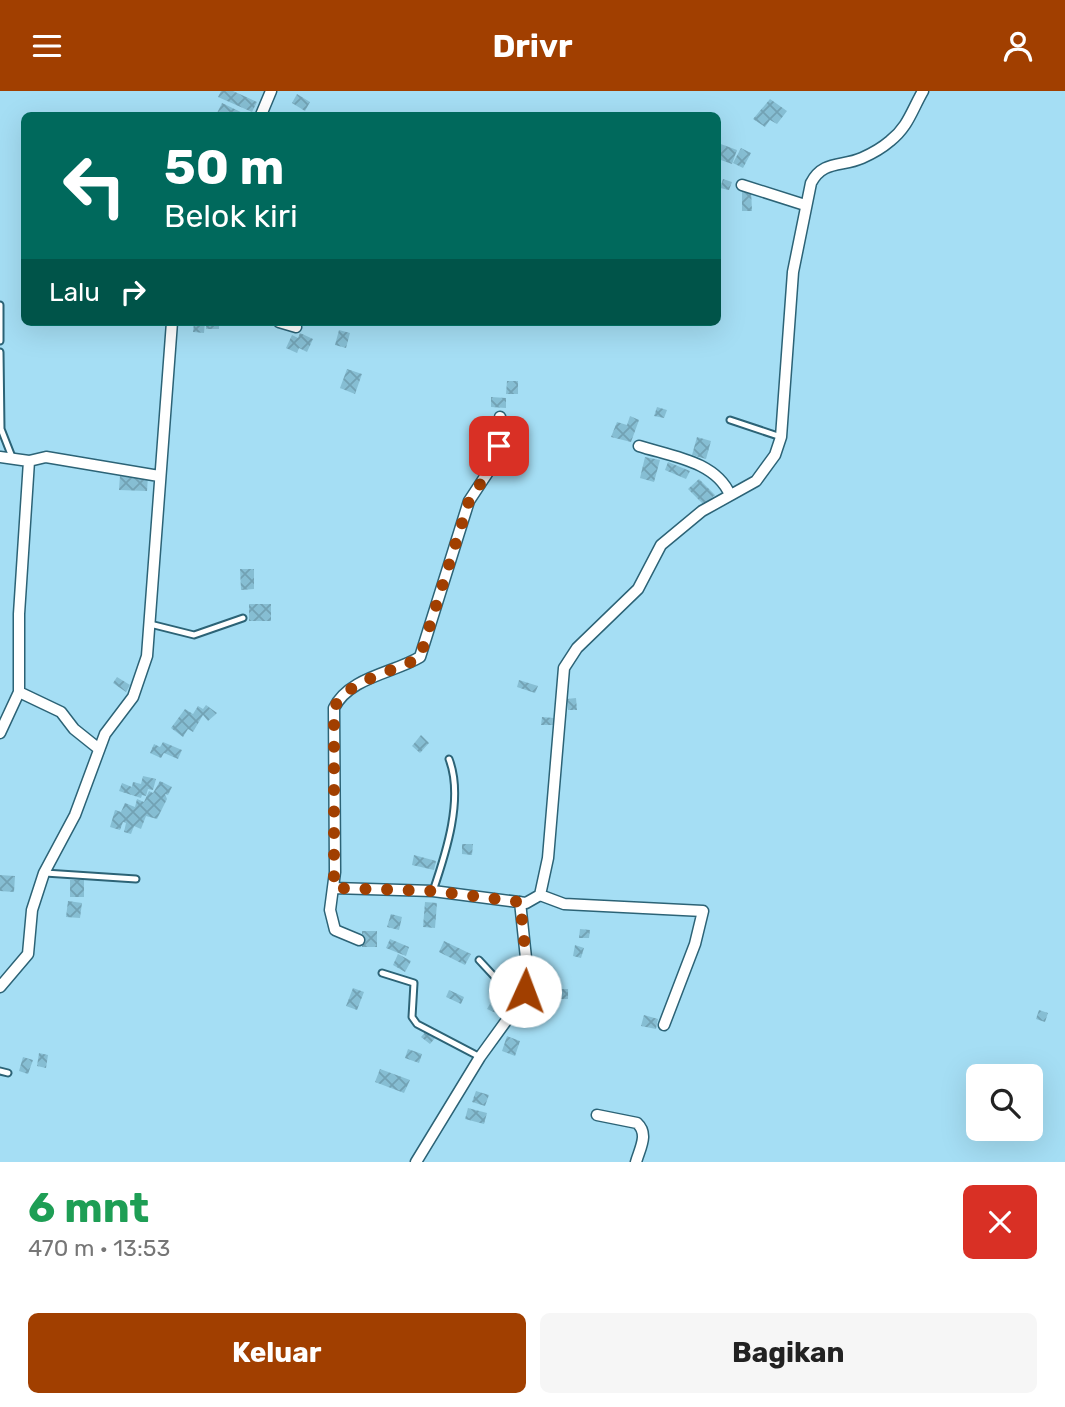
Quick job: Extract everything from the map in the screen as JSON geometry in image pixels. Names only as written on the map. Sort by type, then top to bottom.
[{"type":"street","points":[[262,112],[271,91]]},
{"type":"street","points":[[334,888],[433,891],[520,902],[531,901],[540,895],[548,858],[564,668],[577,648],[638,589],[661,545],[702,511],[756,481],[775,455],[782,437],[793,272],[805,205],[819,171],[830,164],[862,158],[890,142],[908,124],[923,91]]},
{"type":"street","points":[[742,185],[805,205]]},
{"type":"street","points":[[0,987],[28,954],[32,910],[44,873],[75,815],[99,749],[140,681],[147,656],[173,326]]},
{"type":"street","points":[[359,940],[340,933],[332,925],[330,910],[334,888],[334,708],[344,694],[356,686],[420,657],[469,501],[492,466],[499,446],[500,418]]},
{"type":"street","points":[[639,446],[702,465],[719,477],[730,495]]},
{"type":"street","points":[[0,457],[29,461],[46,457],[159,475]]},
{"type":"street","points":[[0,733],[15,706],[19,692],[19,614],[29,461]]},
{"type":"street","points":[[19,692],[61,712],[74,729],[99,749]]},
{"type":"street","points":[[540,895],[564,904],[703,911],[695,944],[664,1025]]},
{"type":"street","points":[[416,1162],[480,1057],[519,1003],[526,978],[520,902]]},
{"type":"street","points":[[597,1115],[637,1123],[642,1127],[644,1133],[636,1162]]},
{"type":"lane","points":[[0,305],[0,341]]},
{"type":"lane","points":[[0,352],[1,429],[12,457]]},
{"type":"lane","points":[[730,420],[782,437]]},
{"type":"lane","points":[[150,624],[194,635],[243,618]]},
{"type":"lane","points":[[433,891],[444,857],[454,791],[454,771],[449,759]]},
{"type":"lane","points":[[44,873],[136,879]]},
{"type":"lane","points":[[479,960],[519,1003]]},
{"type":"lane","points":[[382,973],[414,983],[412,1017],[417,1024],[443,1035],[480,1057]]},
{"type":"lane","points":[[0,1071],[8,1073]]},
{"type":"building","points":[[221,91],[233,91],[257,102],[252,112],[218,97]]},
{"type":"building","points":[[297,94],[310,102],[305,111],[292,103]]},
{"type":"building","points":[[770,99],[787,111],[777,124],[770,120],[765,127],[753,119]]},
{"type":"building","points":[[222,103],[241,112],[218,112]]},
{"type":"building","points":[[721,144],[737,150],[732,164],[721,160]]},
{"type":"building","points":[[741,148],[751,153],[743,168],[733,163]]},
{"type":"building","points":[[723,179],[732,182],[729,190],[721,188]]},
{"type":"building","points":[[742,189],[751,189],[752,211],[742,211]]},
{"type":"building","points":[[194,326],[205,326],[204,333],[193,332]]},
{"type":"building","points":[[206,326],[219,326],[219,329],[206,329]]},
{"type":"building","points":[[339,330],[350,333],[346,348],[335,345]]},
{"type":"building","points":[[300,333],[313,339],[307,352],[299,348],[297,353],[286,348],[292,335],[298,338]]},
{"type":"building","points":[[347,369],[362,374],[355,394],[340,388]]},
{"type":"building","points":[[507,381],[518,381],[518,394],[506,394]]},
{"type":"building","points":[[491,397],[506,398],[506,408],[491,407]]},
{"type":"building","points":[[657,407],[667,410],[664,418],[654,416]]},
{"type":"building","points":[[630,416],[639,420],[631,442],[611,437],[617,422],[627,425]]},
{"type":"building","points":[[697,437],[711,441],[706,459],[692,455]]},
{"type":"building","points":[[645,457],[660,460],[654,482],[640,478]]},
{"type":"building","points":[[668,462],[690,471],[686,479],[665,470]]},
{"type":"building","points":[[120,475],[148,476],[147,491],[119,490]]},
{"type":"building","points":[[699,479],[715,495],[704,505],[688,489]]},
{"type":"building","points":[[240,569],[254,569],[254,589],[241,590]]},
{"type":"building","points":[[249,604],[271,604],[271,621],[249,621]]},
{"type":"building","points":[[117,677],[130,685],[126,692],[113,683]]},
{"type":"building","points":[[519,680],[538,686],[535,693],[517,687]]},
{"type":"building","points":[[576,698],[577,710],[568,710],[567,699]]},
{"type":"building","points":[[206,705],[217,713],[208,721],[203,715],[193,732],[188,729],[183,737],[171,728],[185,709],[193,714],[198,706],[203,709]]},
{"type":"building","points":[[542,717],[554,718],[553,725],[541,725]]},
{"type":"building","points":[[421,735],[429,743],[420,753],[412,746]]},
{"type":"building","points":[[163,742],[182,750],[178,759],[164,753],[161,758],[150,753],[154,744],[160,747]]},
{"type":"building","points":[[143,776],[156,779],[153,790],[148,789],[146,796],[142,795],[141,798],[119,791],[122,783],[132,787],[133,782],[141,784]]},
{"type":"building","points":[[160,781],[172,787],[168,795],[165,794],[167,799],[157,819],[146,816],[141,829],[134,826],[131,834],[124,832],[126,823],[123,822],[120,830],[110,827],[115,810],[121,812],[125,803],[135,807],[137,799],[144,802],[149,791],[153,793]]},
{"type":"building","points":[[462,844],[473,844],[472,855],[462,854]]},
{"type":"building","points":[[414,855],[436,861],[434,870],[412,865]]},
{"type":"building","points":[[0,875],[15,876],[14,892],[0,891]]},
{"type":"building","points":[[70,880],[84,880],[84,897],[70,897]]},
{"type":"building","points":[[68,901],[82,903],[80,918],[66,917]]},
{"type":"building","points":[[425,902],[437,903],[435,928],[423,927]]},
{"type":"building","points":[[391,914],[402,917],[399,930],[387,927]]},
{"type":"building","points":[[580,929],[590,930],[589,938],[579,938]]},
{"type":"building","points":[[362,931],[377,931],[377,947],[362,947]]},
{"type":"building","points":[[390,939],[409,947],[406,956],[386,948]]},
{"type":"building","points":[[444,941],[471,954],[465,965],[439,952]]},
{"type":"building","points":[[575,945],[584,948],[581,958],[573,956]]},
{"type":"building","points":[[398,954],[411,961],[405,972],[393,965]]},
{"type":"building","points":[[353,988],[364,992],[357,1010],[346,1006]]},
{"type":"building","points":[[543,988],[556,988],[556,1003],[543,1003]]},
{"type":"building","points":[[559,989],[568,989],[568,999],[559,999]]},
{"type":"building","points":[[449,990],[464,997],[461,1004],[446,997]]},
{"type":"building","points":[[491,1002],[501,1007],[498,1014],[487,1009]]},
{"type":"building","points":[[1039,1010],[1048,1013],[1045,1022],[1036,1019]]},
{"type":"building","points":[[644,1015],[658,1019],[656,1029],[641,1026]]},
{"type":"building","points":[[427,1030],[436,1037],[430,1044],[421,1037]]},
{"type":"building","points":[[507,1036],[520,1041],[515,1056],[502,1051]]},
{"type":"building","points":[[408,1049],[422,1054],[419,1063],[405,1058]]},
{"type":"building","points":[[39,1053],[48,1055],[46,1068],[37,1066]]},
{"type":"building","points":[[23,1057],[33,1060],[28,1074],[19,1071]]},
{"type":"building","points":[[380,1069],[410,1080],[404,1093],[375,1082]]},
{"type":"building","points":[[476,1091],[489,1095],[485,1106],[472,1102]]},
{"type":"building","points":[[468,1108],[487,1113],[484,1124],[465,1119]]},
{"type":"route","points":[[499,446],[492,466],[469,501],[420,657],[356,686],[344,694],[334,708],[334,888],[433,891],[520,902],[526,958],[525,991]]}]
